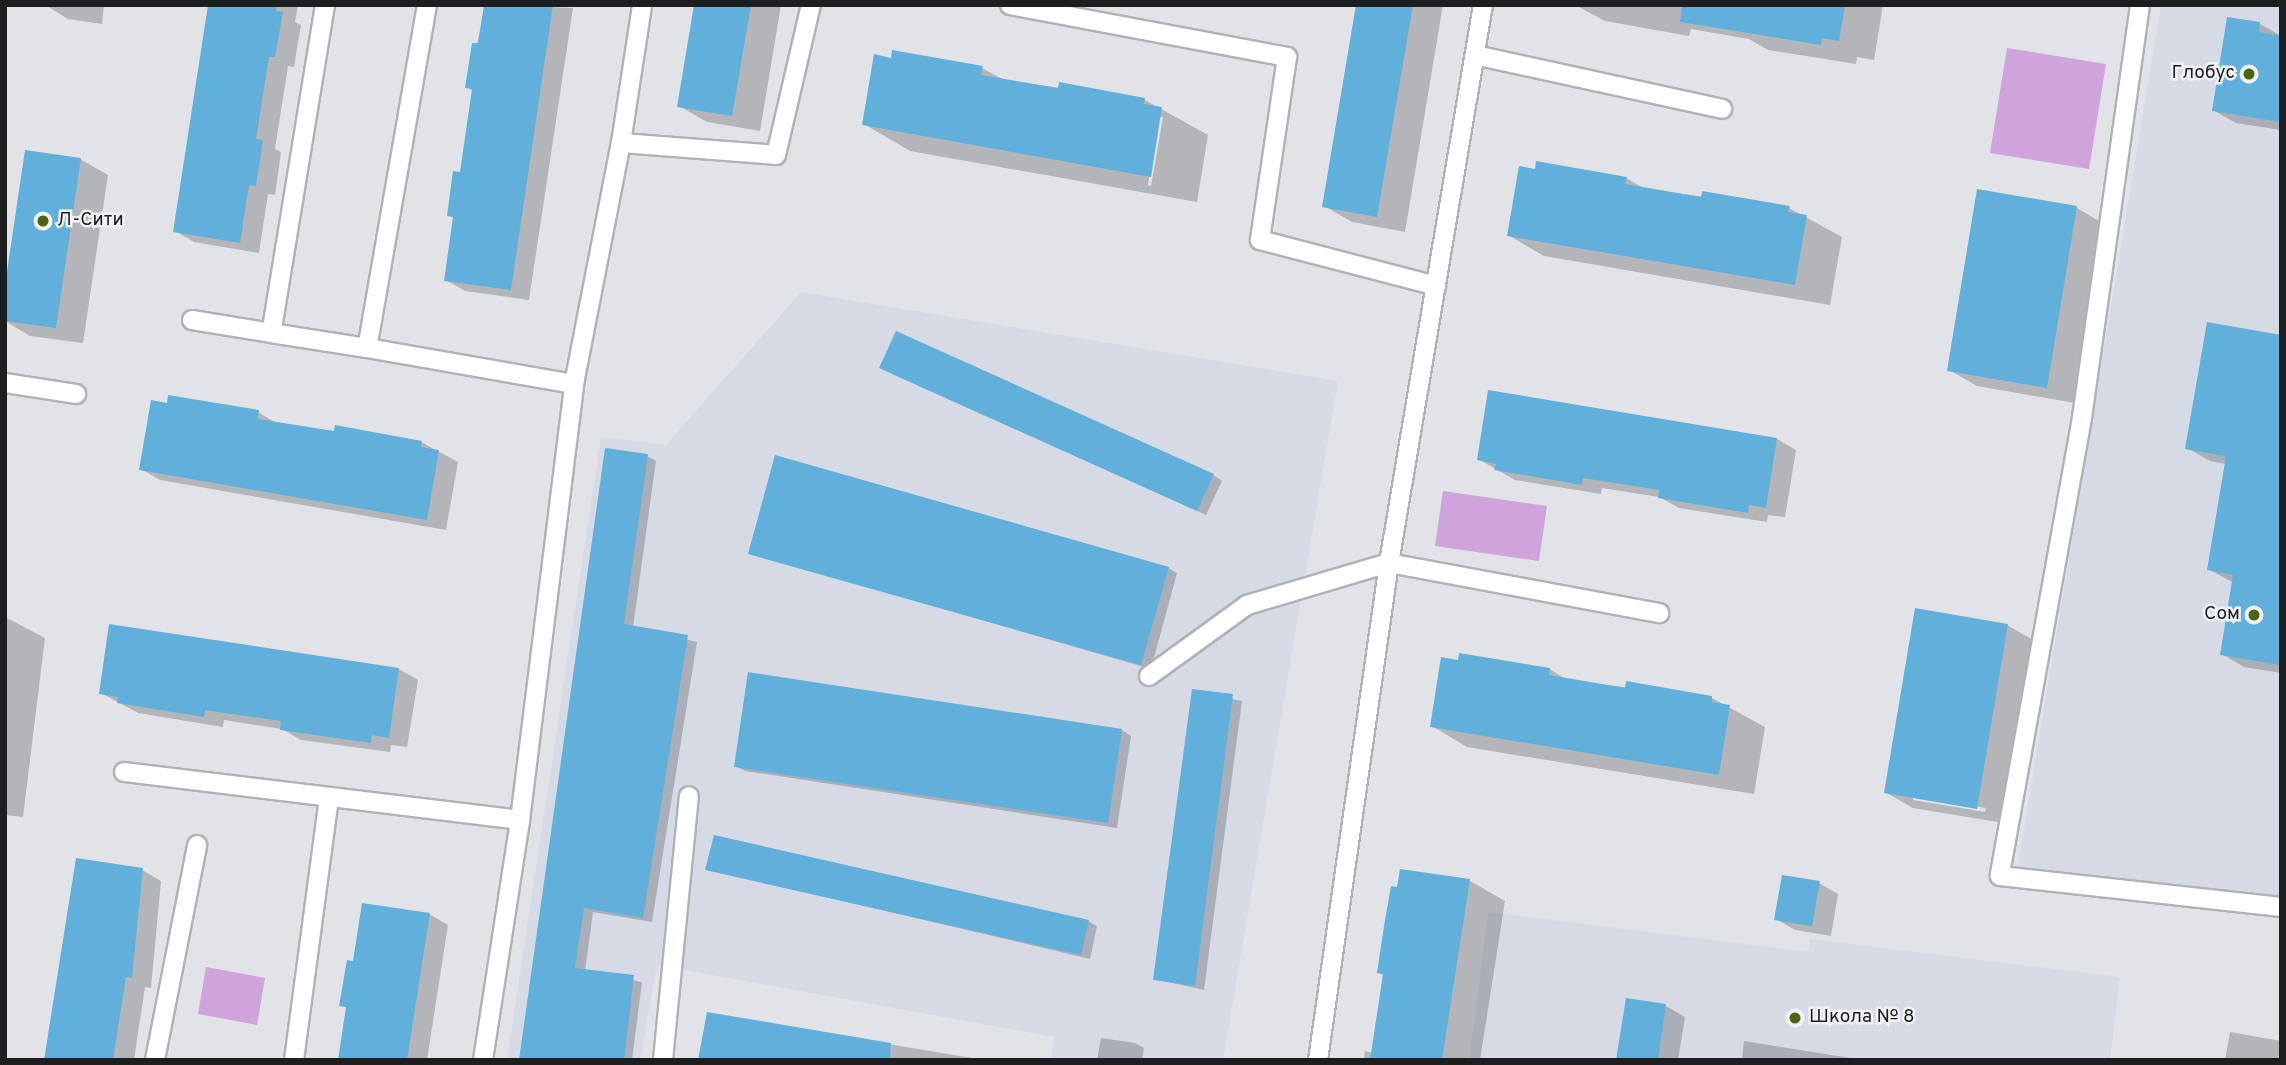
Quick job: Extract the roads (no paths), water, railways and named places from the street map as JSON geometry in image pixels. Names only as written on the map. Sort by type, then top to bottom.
[{"type":"lane","points":[[271,333],[325,5]]},
{"type":"lane","points":[[367,348],[428,5]]},
{"type":"lane","points":[[483,1060],[520,820],[574,384],[621,143],[642,5]]},
{"type":"lane","points":[[621,143],[776,155],[811,5]]},
{"type":"lane","points":[[1010,5],[1287,57],[1260,240],[1436,286]]},
{"type":"lane","points":[[1318,1060],[1389,563],[1483,5]]},
{"type":"lane","points":[[2140,5],[2082,418],[2000,876],[2281,907]]},
{"type":"lane","points":[[1475,55],[1722,110]]},
{"type":"lane","points":[[192,320],[574,384]]},
{"type":"lane","points":[[5,383],[76,394]]},
{"type":"lane","points":[[1149,676],[1247,605],[1389,563],[1659,613]]},
{"type":"lane","points":[[124,772],[520,820]]},
{"type":"lane","points":[[663,1060],[689,796]]},
{"type":"lane","points":[[294,1060],[329,797]]},
{"type":"lane","points":[[155,1060],[197,845]]},
{"type":"place","name":"Глобус","points":[[2249,74]]},
{"type":"place","name":"Л-Сити","points":[[43,221]]},
{"type":"place","name":"Сом","points":[[2254,615]]},
{"type":"place","name":"Школа № 8","points":[[1795,1018]]}]
